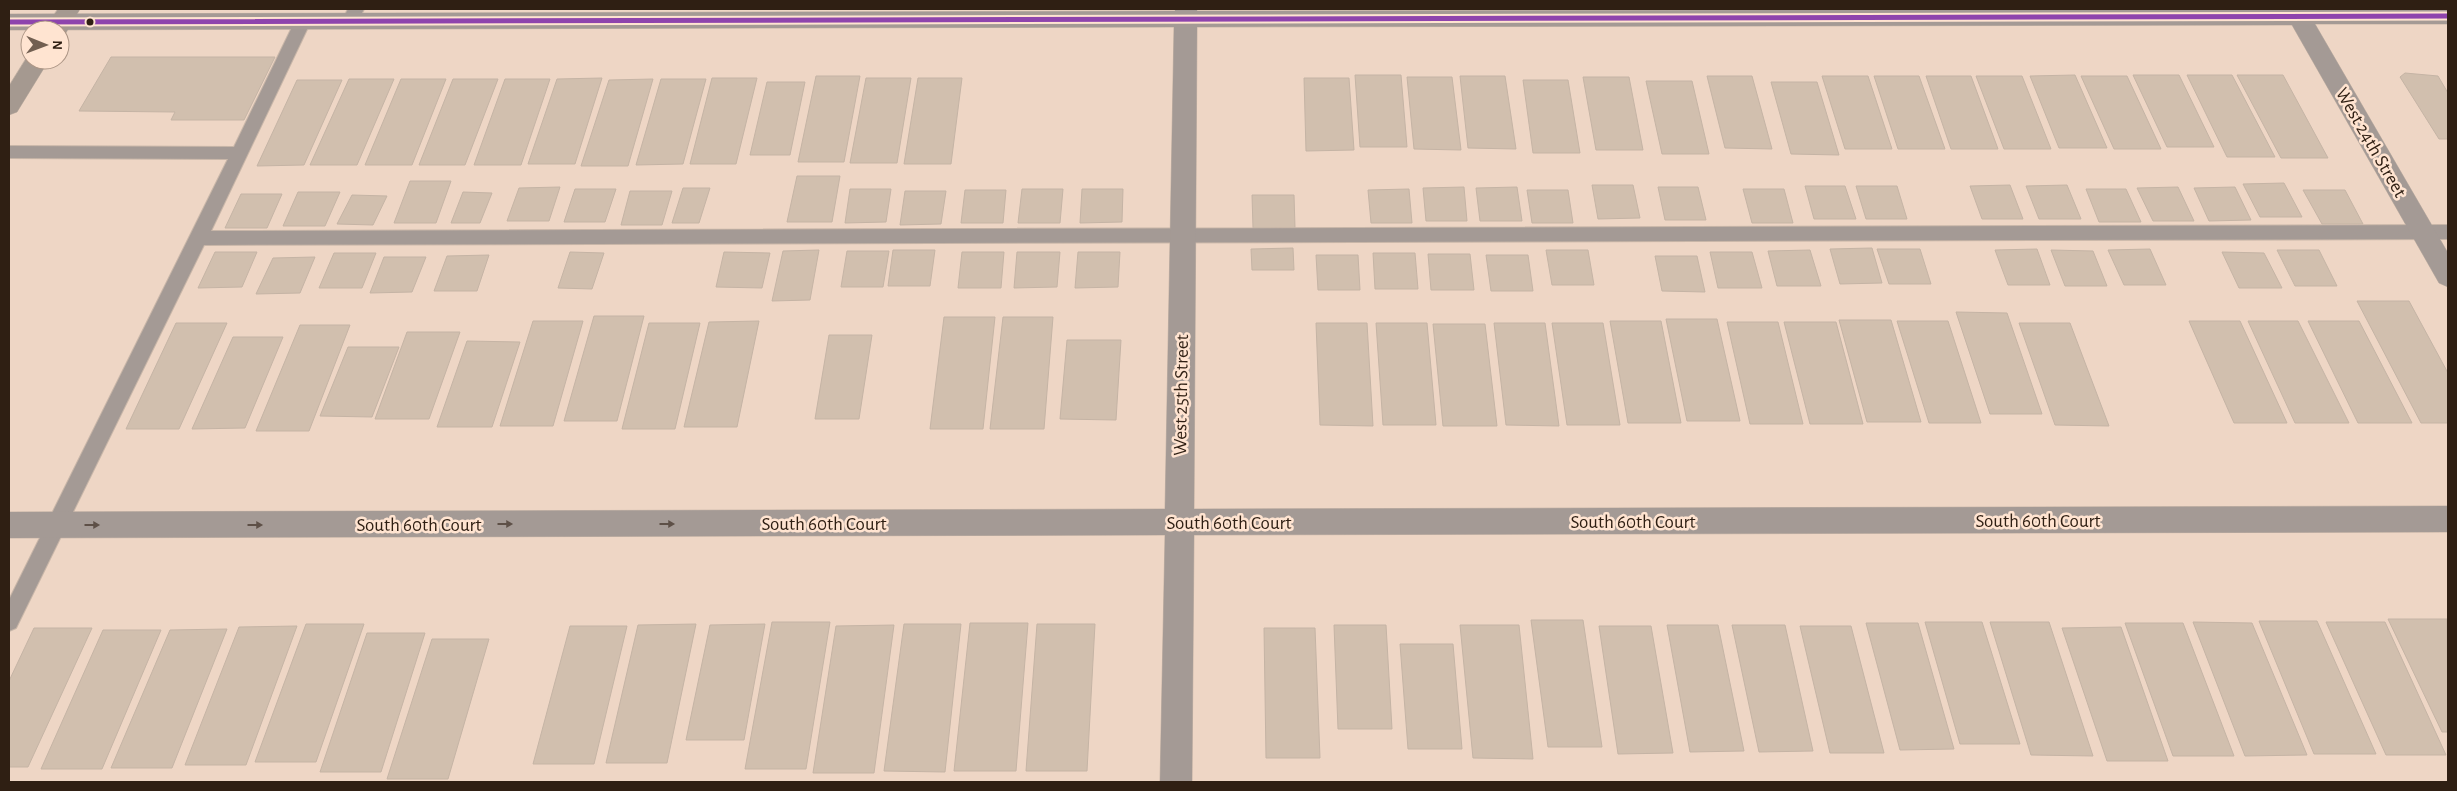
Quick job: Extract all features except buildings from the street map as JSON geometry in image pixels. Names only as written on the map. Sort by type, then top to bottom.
[{"type":"main road","points":[[9,106],[31,70]]},
{"type":"street","points":[[70,20],[303,21],[353,15],[2297,12],[2448,16]]},
{"type":"street","name":"West 24th Street","points":[[2297,12],[2448,276]]},
{"type":"street","name":"West 25th Street","points":[[1176,782],[1186,14]]},
{"type":"street","name":"South 60th Court","points":[[9,525],[2448,519]]},
{"type":"lane","points":[[9,621],[199,238],[303,21]]},
{"type":"lane","points":[[9,152],[240,153]]},
{"type":"lane","points":[[199,238],[2448,232]]},
{"type":"transit line","points":[[9,22],[2448,16]]}]
